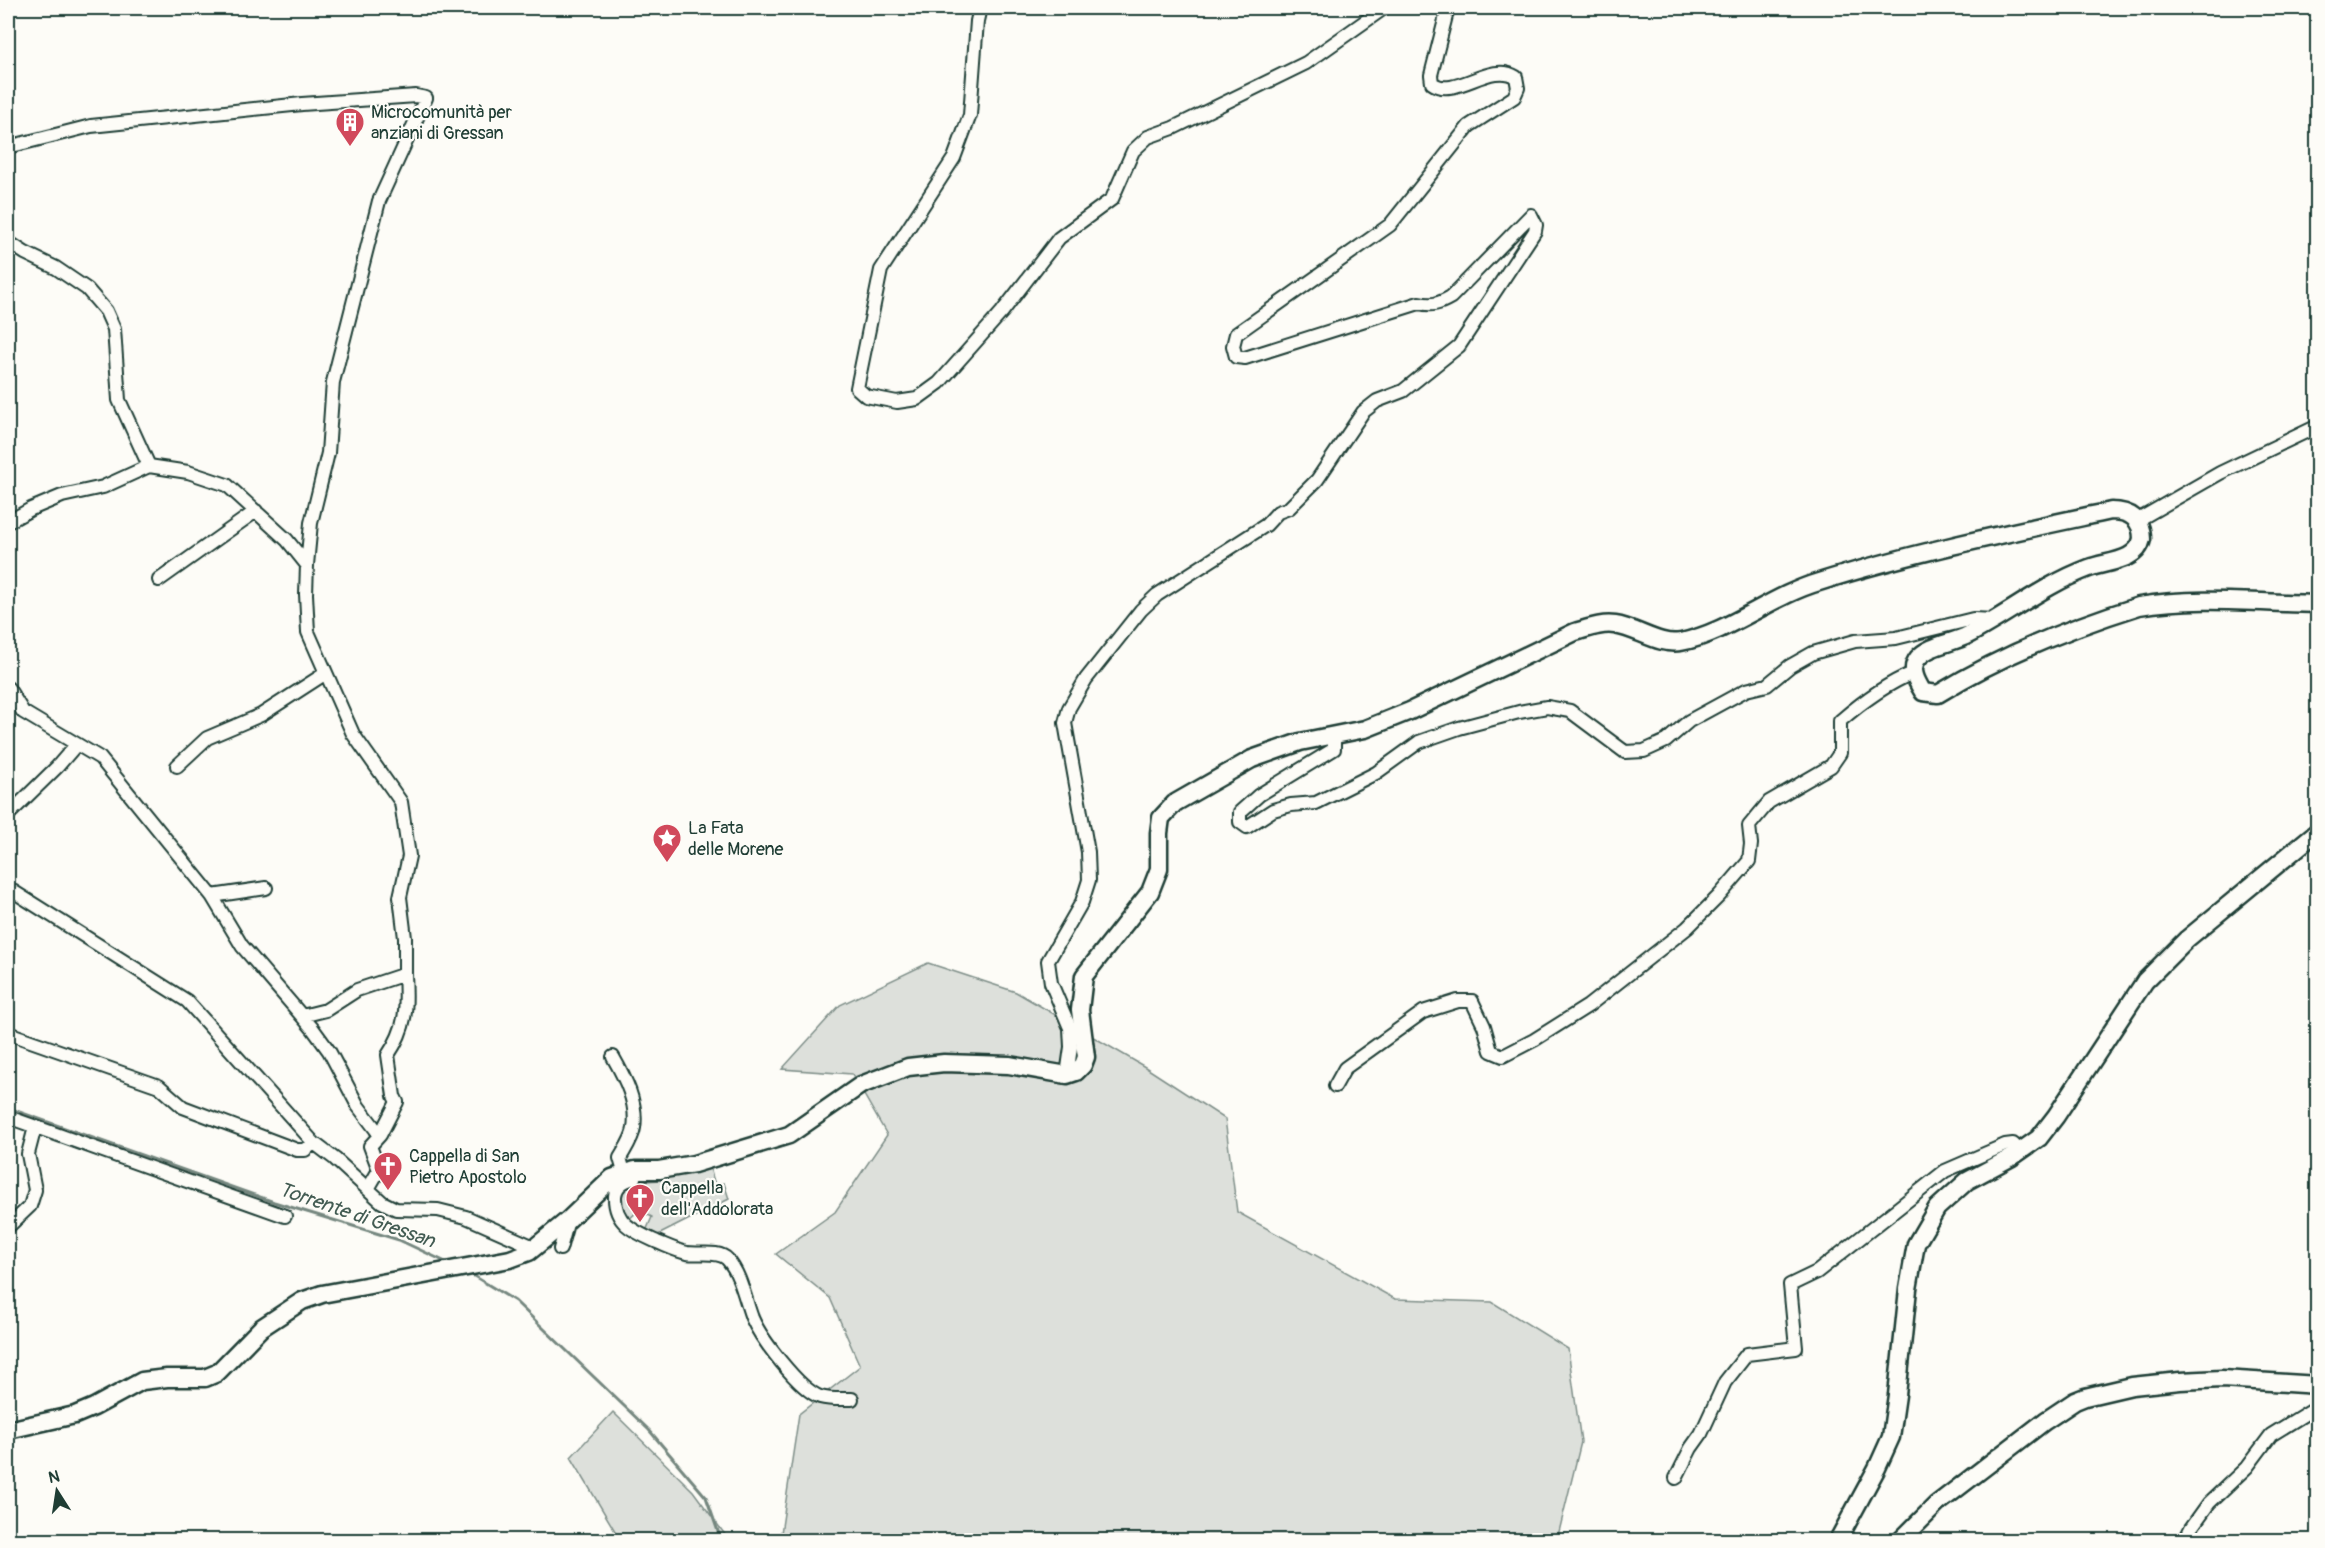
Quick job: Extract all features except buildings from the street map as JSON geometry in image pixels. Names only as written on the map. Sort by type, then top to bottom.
[{"type":"street","points":[[980,8],[970,115],[954,158],[881,270],[858,388],[866,396],[897,402],[917,399],[939,383],[1002,312],[1059,238],[1112,199],[1132,151],[1148,137],[1173,128],[1306,63],[1384,8]]},
{"type":"street","points":[[1067,1075],[1071,1047],[1070,1028],[1051,983],[1048,961],[1082,903],[1089,880],[1088,852],[1065,723],[1069,708],[1086,680],[1141,610],[1158,595],[1266,525],[1278,512],[1289,508],[1317,480],[1363,412],[1377,401],[1403,392],[1459,346],[1535,231],[1536,225],[1532,215],[1451,297],[1442,302],[1431,306],[1419,303],[1245,358],[1236,357],[1233,346],[1236,334],[1390,225],[1469,126],[1514,97],[1518,88],[1515,77],[1508,72],[1492,74],[1449,87],[1437,87],[1432,84],[1431,75],[1448,8]]},
{"type":"street","points":[[8,147],[91,126],[302,104],[416,96],[426,98],[378,201],[333,382],[328,453],[311,523],[308,565],[308,632],[353,734],[401,802],[409,856],[400,897],[405,938],[407,1002],[405,1021],[399,1039],[388,1055],[394,1096],[398,1102],[380,1135],[370,1146],[379,1170],[368,1190]]},
{"type":"street","points":[[8,242],[56,268],[87,289],[106,312],[114,329],[119,400],[149,466]]},
{"type":"street","points":[[2138,520],[2220,473],[2318,426]]},
{"type":"street","points":[[8,522],[62,496],[103,487],[149,466],[188,472],[227,485],[287,540],[308,565]]},
{"type":"street","points":[[159,580],[256,511]]},
{"type":"street","points":[[8,1430],[75,1415],[142,1381],[167,1378],[205,1378],[217,1373],[261,1328],[302,1301],[322,1294],[510,1259],[534,1247],[568,1220],[606,1183],[624,1172],[659,1170],[694,1164],[789,1135],[861,1085],[908,1067],[944,1063],[1009,1065],[1067,1075],[1076,1072],[1083,1065],[1086,1057],[1080,1010],[1084,976],[1150,892],[1159,869],[1161,818],[1175,803],[1252,759],[1300,742],[1365,729],[1410,711],[1575,632],[1595,626],[1617,625],[1663,640],[1679,642],[1708,633],[1816,582],[1906,558],[2111,511],[2131,514],[2138,520],[2142,539],[2141,546],[2136,552],[2120,560],[2092,566],[2056,581],[1965,637],[1925,652],[1916,660],[1913,673],[1923,692],[1938,694],[2002,659],[2139,606],[2160,602],[2318,604]]},
{"type":"street","points":[[1334,736],[1334,749],[1259,795],[1240,812],[1240,822],[1247,827],[1273,810],[1291,805],[1316,803],[1376,773],[1419,742],[1458,728],[1547,707],[1570,711],[1625,752],[1644,751],[1666,741],[1689,721],[1746,690],[1767,685],[1790,666],[1813,653],[1855,641],[1896,638],[1973,619],[1995,620]]},
{"type":"street","points":[[177,766],[207,738],[261,715],[326,673]]},
{"type":"street","points":[[1335,1086],[1345,1068],[1423,1012],[1458,1001],[1472,1001],[1484,1026],[1491,1051],[1503,1056],[1534,1040],[1588,1006],[1687,928],[1719,896],[1749,861],[1751,844],[1749,826],[1769,802],[1831,766],[1840,753],[1840,721],[1863,701],[1913,673]]},
{"type":"street","points":[[8,688],[23,712],[100,758],[212,896],[242,946],[302,1016],[328,1051],[358,1106],[380,1135]]},
{"type":"street","points":[[8,815],[76,745]]},
{"type":"street","points":[[1838,1540],[1891,1437],[1908,1289],[1916,1244],[1937,1208],[1952,1192],[1967,1181],[2039,1138],[2153,972],[2187,939],[2318,831]]},
{"type":"street","points":[[8,888],[187,1001],[314,1143],[382,1202],[396,1209],[438,1210],[466,1217],[534,1247]]},
{"type":"street","points":[[212,896],[266,888]]},
{"type":"street","points":[[302,1016],[326,1010],[357,990],[405,974]]},
{"type":"street","points":[[8,1033],[159,1086],[183,1107],[297,1150],[305,1150],[314,1143]]},
{"type":"street","points":[[614,1057],[632,1096],[635,1121],[634,1131],[620,1158],[624,1172]]},
{"type":"street","points":[[8,1117],[285,1216]]},
{"type":"street","points":[[8,1227],[30,1206],[35,1190],[28,1154],[35,1127]]},
{"type":"street","points":[[1676,1478],[1701,1434],[1725,1382],[1748,1353],[1796,1348],[1790,1285],[1817,1272],[1945,1171],[2005,1144],[2013,1144],[2020,1151]]},
{"type":"street","points":[[659,1170],[656,1177],[634,1178],[617,1187],[616,1209],[624,1224],[632,1231],[687,1253],[723,1256],[728,1260],[738,1279],[753,1321],[793,1376],[818,1396],[830,1399],[852,1399]]},
{"type":"street","points":[[560,1250],[568,1220]]},
{"type":"street","points":[[1901,1540],[1937,1504],[2045,1421],[2085,1397],[2132,1386],[2180,1381],[2222,1379],[2318,1385]]},
{"type":"street","points":[[2185,1540],[2209,1503],[2247,1467],[2271,1435],[2318,1406]]},
{"type":"shaded area","points":[[928,963],[1016,992],[1145,1067],[1225,1119],[1237,1212],[1395,1299],[1492,1302],[1568,1349],[1581,1442],[1557,1540],[780,1540],[799,1414],[860,1366],[830,1298],[776,1254],[835,1212],[887,1135],[852,1074],[782,1069],[840,1005]]},
{"type":"shaded area","points":[[710,1168],[715,1185],[724,1183],[729,1199],[654,1237],[646,1231],[652,1217],[639,1210],[627,1221],[620,1208],[619,1198],[626,1186],[644,1181],[665,1180],[669,1174]]},
{"type":"shaded area","points":[[613,1412],[693,1491],[729,1540],[617,1540],[615,1531],[571,1457]]},
{"type":"waterway","name":"Torrente di Gressan","points":[[8,1108],[274,1202],[399,1240],[450,1264]]},
{"type":"waterway","name":"Torrente di Gressan","points":[[469,1273],[515,1301],[649,1430],[706,1497],[721,1540]]},
{"type":"place","name":"Microcomunità per anziani di Gressan","points":[[350,148]]},
{"type":"place","name":"La Fata delle Morene","points":[[667,864]]},
{"type":"place","name":"Cappella di San Pietro Apostolo","points":[[388,1192]]},
{"type":"place","name":"Cappella dell'Addolorata","points":[[640,1224]]}]
